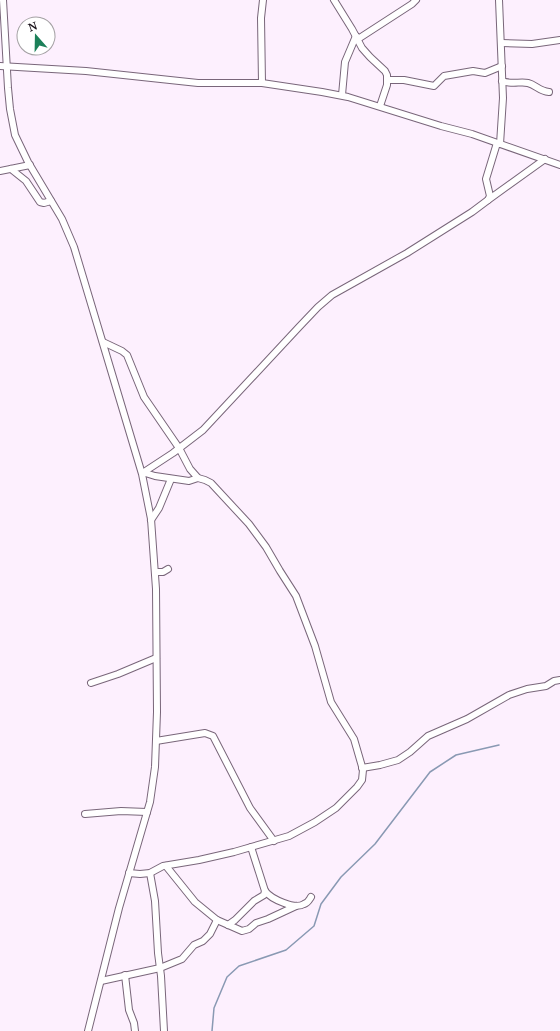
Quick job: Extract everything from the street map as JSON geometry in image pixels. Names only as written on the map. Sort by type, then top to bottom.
[{"type":"street","points":[[3,0],[1,12],[3,66],[15,135],[30,165],[62,219],[72,241],[143,472],[151,520],[155,572],[156,768],[147,812],[129,873],[88,1031]]},
{"type":"street","points":[[262,83],[261,18],[263,0]]},
{"type":"street","points":[[334,0],[357,38],[359,44],[367,54],[386,71],[388,80],[380,106]]},
{"type":"street","points":[[342,96],[345,62],[357,38],[416,0]]},
{"type":"street","points":[[488,200],[490,196],[486,179],[498,143],[503,98],[499,0]]},
{"type":"street","points":[[501,43],[532,44],[560,40]]},
{"type":"street","points":[[3,66],[86,71],[198,83],[262,83],[282,85],[342,96],[380,106],[498,143],[560,165]]},
{"type":"street","points":[[388,80],[406,80],[434,86],[444,76],[473,71],[485,73],[502,66]]},
{"type":"street","points":[[502,81],[511,84],[528,83],[541,90],[549,92]]},
{"type":"street","points":[[143,472],[173,453],[207,426],[299,327],[332,295],[407,252],[472,212],[545,159]]},
{"type":"street","points":[[0,171],[30,165]]},
{"type":"street","points":[[12,169],[26,181],[40,202],[44,203],[51,201]]},
{"type":"street","points":[[103,342],[127,355],[144,397],[179,448],[190,469],[198,478],[211,483],[249,524],[270,552],[280,572],[294,592],[313,641],[331,702],[344,725],[353,736],[362,768],[362,780],[336,808],[327,815],[289,836],[200,860],[166,866],[150,873],[129,873]]},
{"type":"street","points":[[143,472],[155,476],[189,481],[198,478]]},
{"type":"street","points":[[151,520],[159,508],[171,479]]},
{"type":"street","points":[[155,572],[162,572],[168,569]]},
{"type":"street","points":[[91,683],[118,674],[156,658]]},
{"type":"street","points":[[362,768],[398,760],[410,752],[428,736],[467,719],[509,695],[527,689],[546,686],[554,681],[560,680]]},
{"type":"street","points":[[156,741],[205,733],[213,736],[250,808],[274,841]]},
{"type":"street","points":[[85,814],[121,811],[147,812]]},
{"type":"street","points":[[251,847],[265,891],[271,897],[281,902],[296,906]]},
{"type":"street","points":[[166,866],[195,902],[217,920],[242,931],[246,931],[256,923],[296,906],[304,905],[311,897]]},
{"type":"street","points":[[150,873],[155,901],[164,1031]]},
{"type":"street","points":[[228,925],[236,920],[254,901],[264,895],[265,891]]},
{"type":"street","points":[[101,981],[160,968],[182,959],[194,945],[203,941],[210,934],[217,920]]},
{"type":"street","points":[[125,975],[128,1010],[136,1031]]},
{"type":"waterway","points":[[212,1031],[214,1008],[227,977],[239,966],[286,950],[314,926],[321,904],[341,877],[375,844],[430,772],[456,755],[499,745]]}]
